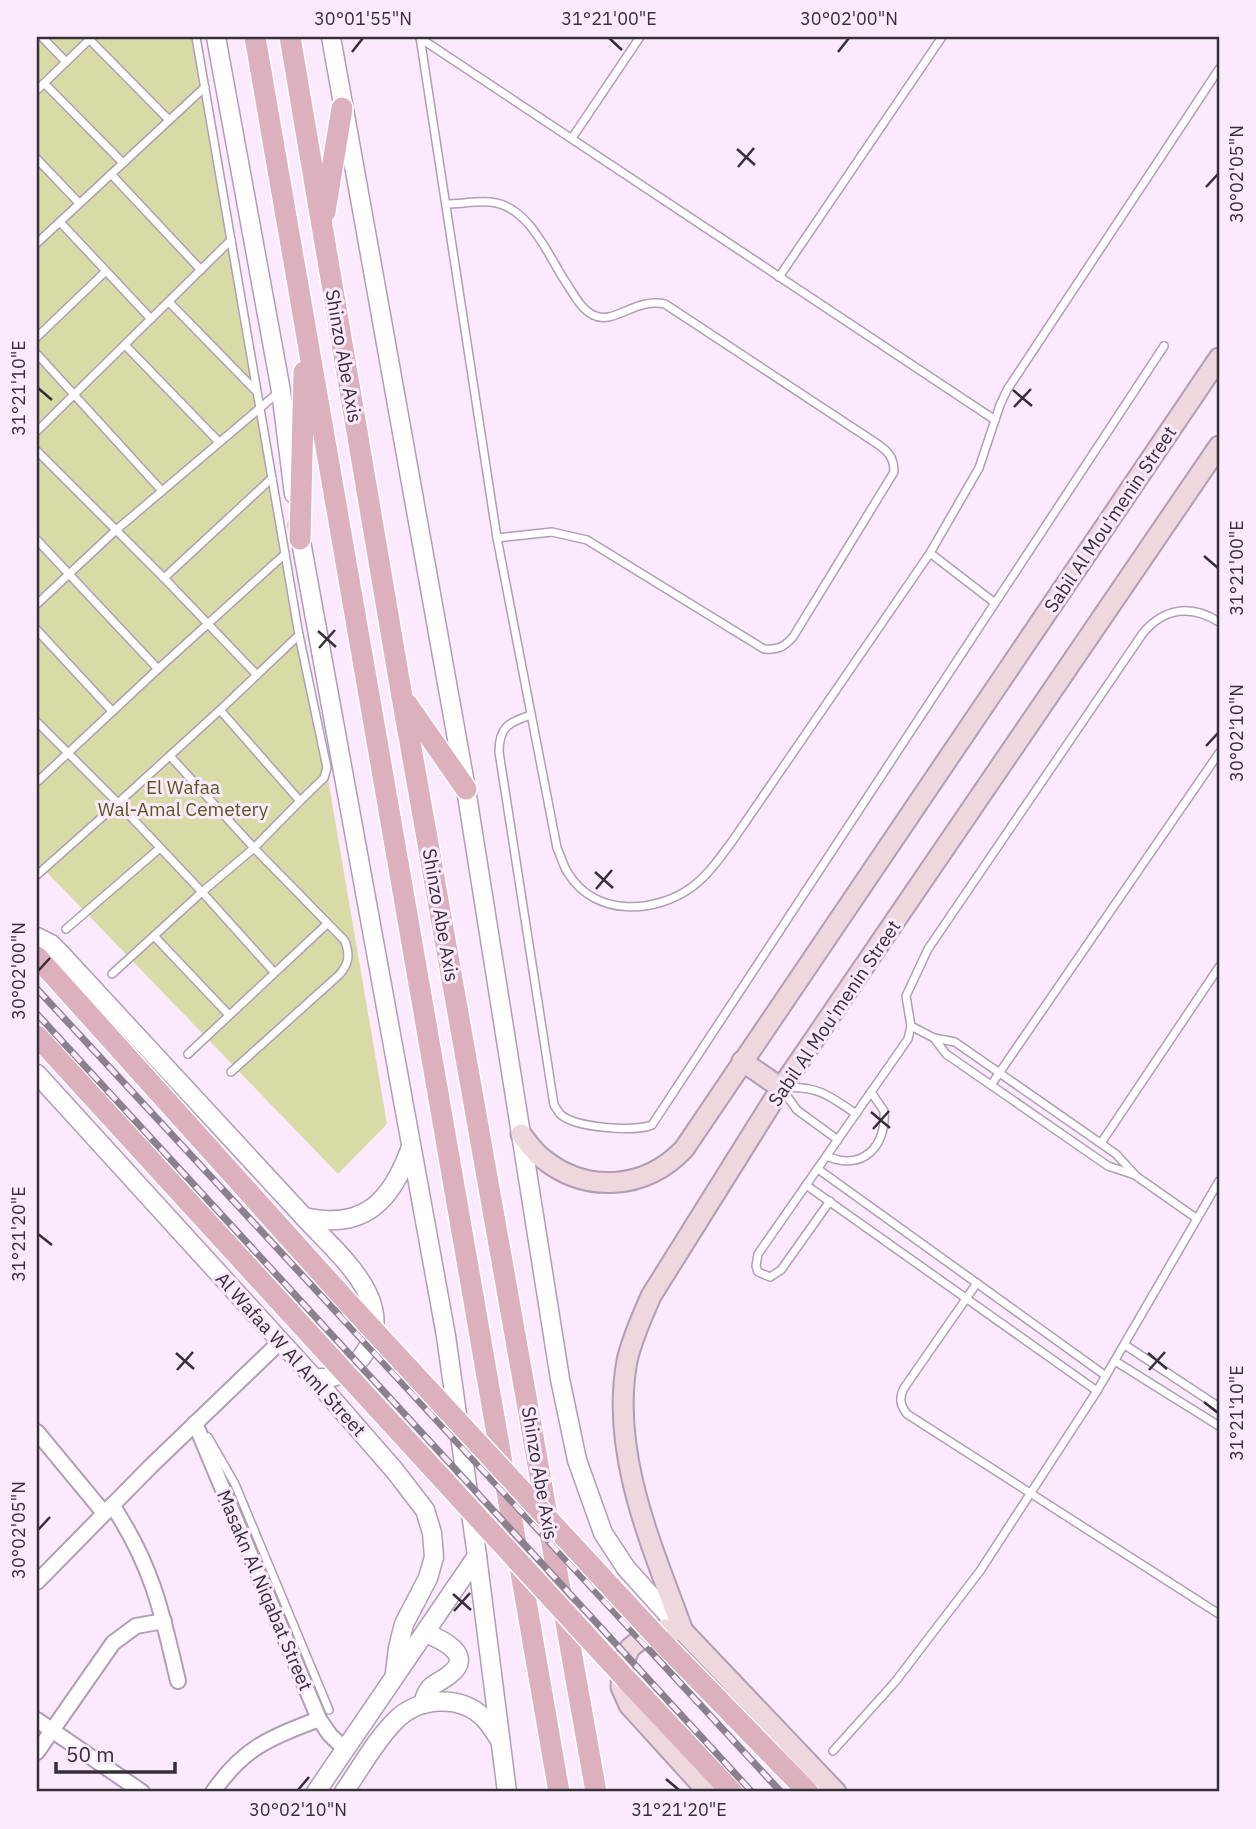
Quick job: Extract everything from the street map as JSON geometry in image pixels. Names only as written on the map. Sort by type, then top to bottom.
[{"type":"main road","name":"Shinzo Abe Axis","points":[[255,37],[559,1792]]},
{"type":"main road","name":"Shinzo Abe Axis","points":[[290,37],[402,697],[596,1788]]},
{"type":"main road","points":[[322,228],[342,108]]},
{"type":"main road","points":[[293,547],[305,325]]},
{"type":"main road","name":"Sabil Al Mou'menin Street","points":[[520,1133],[540,1156],[568,1174],[600,1182],[639,1179],[663,1168],[684,1149],[1219,358]]},
{"type":"main road","name":"Sabil Al Mou'menin Street","points":[[683,1631],[646,1532],[625,1434],[623,1394],[628,1360],[637,1327],[651,1296],[781,1088],[1219,446]]},
{"type":"main road","points":[[402,697],[466,789]]},
{"type":"main road","points":[[37,957],[351,1306],[659,1639],[808,1792]]},
{"type":"main road","points":[[37,1036],[732,1792]]},
{"type":"main road","points":[[742,1061],[781,1088]]},
{"type":"main road","points":[[708,1792],[629,1705],[621,1687],[622,1666],[630,1648],[646,1635],[665,1629],[683,1631],[836,1792]]},
{"type":"street","points":[[216,37],[281,391],[293,547],[412,1143],[446,1336],[507,1792]]},
{"type":"street","points":[[331,37],[466,789],[560,1379],[577,1460],[603,1534],[626,1569],[683,1631]]},
{"type":"street","points":[[37,937],[51,944],[60,953],[361,1280],[373,1306],[374,1320],[368,1347],[350,1369],[338,1377],[314,1378]]},
{"type":"street","name":"Al Wafaa W Al Aml Street","points":[[37,1074],[314,1378],[412,1490],[425,1510],[432,1533],[434,1557],[428,1578],[404,1624],[396,1673]]},
{"type":"street","points":[[304,1217],[333,1221],[369,1210],[395,1185],[412,1143]]},
{"type":"street","points":[[37,1582],[280,1342]]},
{"type":"street","name":"Masakn Al Niqabat Street","points":[[195,1423],[227,1482],[324,1714],[330,1735],[345,1749]]},
{"type":"street","points":[[37,1432],[108,1509],[145,1562],[159,1601],[178,1681]]},
{"type":"street","points":[[316,1792],[477,1556]]},
{"type":"street","points":[[37,1752],[113,1643],[124,1633],[149,1622],[164,1621]]},
{"type":"street","points":[[424,1704],[429,1688],[452,1673],[457,1662],[456,1650],[452,1645],[425,1633]]},
{"type":"street","points":[[344,1792],[395,1720],[413,1707],[445,1701],[467,1707],[485,1719],[501,1741]]},
{"type":"street","points":[[213,1792],[234,1764],[257,1746],[324,1714]]},
{"type":"street","points":[[37,1720],[142,1792]]},
{"type":"lane","points":[[42,37],[66,62]]},
{"type":"lane","points":[[112,974],[254,848],[324,778],[327,768],[299,635],[293,547],[272,478],[196,37]]},
{"type":"lane","points":[[420,37],[995,420]]},
{"type":"lane","points":[[420,37],[497,538],[557,848],[568,874],[587,893],[605,903],[626,908],[671,900],[692,887],[711,870],[731,843],[930,553],[979,468],[1007,390],[1219,69]]},
{"type":"lane","points":[[572,138],[640,37]]},
{"type":"lane","points":[[779,277],[942,37]]},
{"type":"lane","points":[[37,90],[92,38],[169,120]]},
{"type":"lane","points":[[44,83],[123,163]]},
{"type":"lane","points":[[37,243],[205,87]]},
{"type":"lane","points":[[37,159],[79,204]]},
{"type":"lane","points":[[111,174],[201,270]]},
{"type":"lane","points":[[446,204],[491,202],[510,208],[525,219],[578,302],[595,316],[607,318],[653,301],[665,304],[876,443],[887,451],[894,461],[894,472],[793,637],[786,646],[775,650],[764,649],[587,540],[552,532],[497,538]]},
{"type":"lane","points":[[60,222],[151,319]]},
{"type":"lane","points":[[37,430],[231,240]]},
{"type":"lane","points":[[37,337],[106,271]]},
{"type":"lane","points":[[169,302],[257,392]]},
{"type":"lane","points":[[125,345],[219,442]]},
{"type":"lane","points":[[531,715],[508,724],[499,738],[499,752],[554,1105],[561,1114],[570,1119],[605,1127],[643,1128],[652,1125],[1164,346]]},
{"type":"lane","points":[[37,354],[162,491]]},
{"type":"lane","points":[[37,604],[115,531],[281,391]]},
{"type":"lane","points":[[37,451],[257,675]]},
{"type":"lane","points":[[164,578],[272,478]]},
{"type":"lane","points":[[37,540],[158,669]]},
{"type":"lane","points":[[37,782],[207,623],[293,547]]},
{"type":"lane","points":[[930,553],[995,603]]},
{"type":"lane","points":[[830,1201],[781,1270],[770,1277],[764,1276],[756,1266],[758,1254],[908,1039],[911,1026],[906,996],[928,950],[1143,633],[1162,616],[1174,611],[1200,612],[1219,622]]},
{"type":"lane","points":[[37,630],[112,711]]},
{"type":"lane","points":[[37,875],[299,635]]},
{"type":"lane","points":[[220,710],[300,801]]},
{"type":"lane","points":[[37,722],[118,803],[274,972]]},
{"type":"lane","points":[[991,1085],[1219,753]]},
{"type":"lane","points":[[170,756],[254,848],[345,941],[348,950],[345,968],[231,1072]]},
{"type":"lane","points":[[66,929],[160,848]]},
{"type":"lane","points":[[188,1054],[327,924]]},
{"type":"lane","points":[[154,936],[229,1015]]},
{"type":"lane","points":[[1101,1143],[1219,967]]},
{"type":"lane","points":[[911,1026],[934,1038],[955,1042],[1101,1143],[1124,1160],[1136,1175],[1196,1219]]},
{"type":"lane","points":[[934,1038],[946,1054],[1108,1166],[1136,1175]]},
{"type":"lane","points":[[781,1088],[811,1088],[830,1096],[856,1114]]},
{"type":"lane","points":[[781,1088],[797,1110],[838,1140]]},
{"type":"lane","points":[[827,1156],[850,1162],[861,1159],[878,1144],[883,1133],[884,1111],[871,1093]]},
{"type":"lane","points":[[818,1169],[1106,1376]]},
{"type":"lane","points":[[832,1751],[925,1646],[980,1572],[1097,1391],[1219,1181]]},
{"type":"lane","points":[[806,1185],[1097,1391]]},
{"type":"lane","points":[[977,1283],[904,1388],[900,1401],[902,1409],[1219,1614]]},
{"type":"lane","points":[[1125,1345],[1219,1407]]},
{"type":"lane","points":[[1115,1361],[1219,1426]]},
{"type":"lane","points":[[208,1437],[227,1482]]},
{"type":"green space","name":"El Wafaa Wal-Amal Cemetery","points":[[37,37],[201,37],[387,1124],[338,1174],[37,862]]},
{"type":"railway","points":[[37,989],[781,1792]]},
{"type":"railway","points":[[37,1014],[752,1792]]}]
